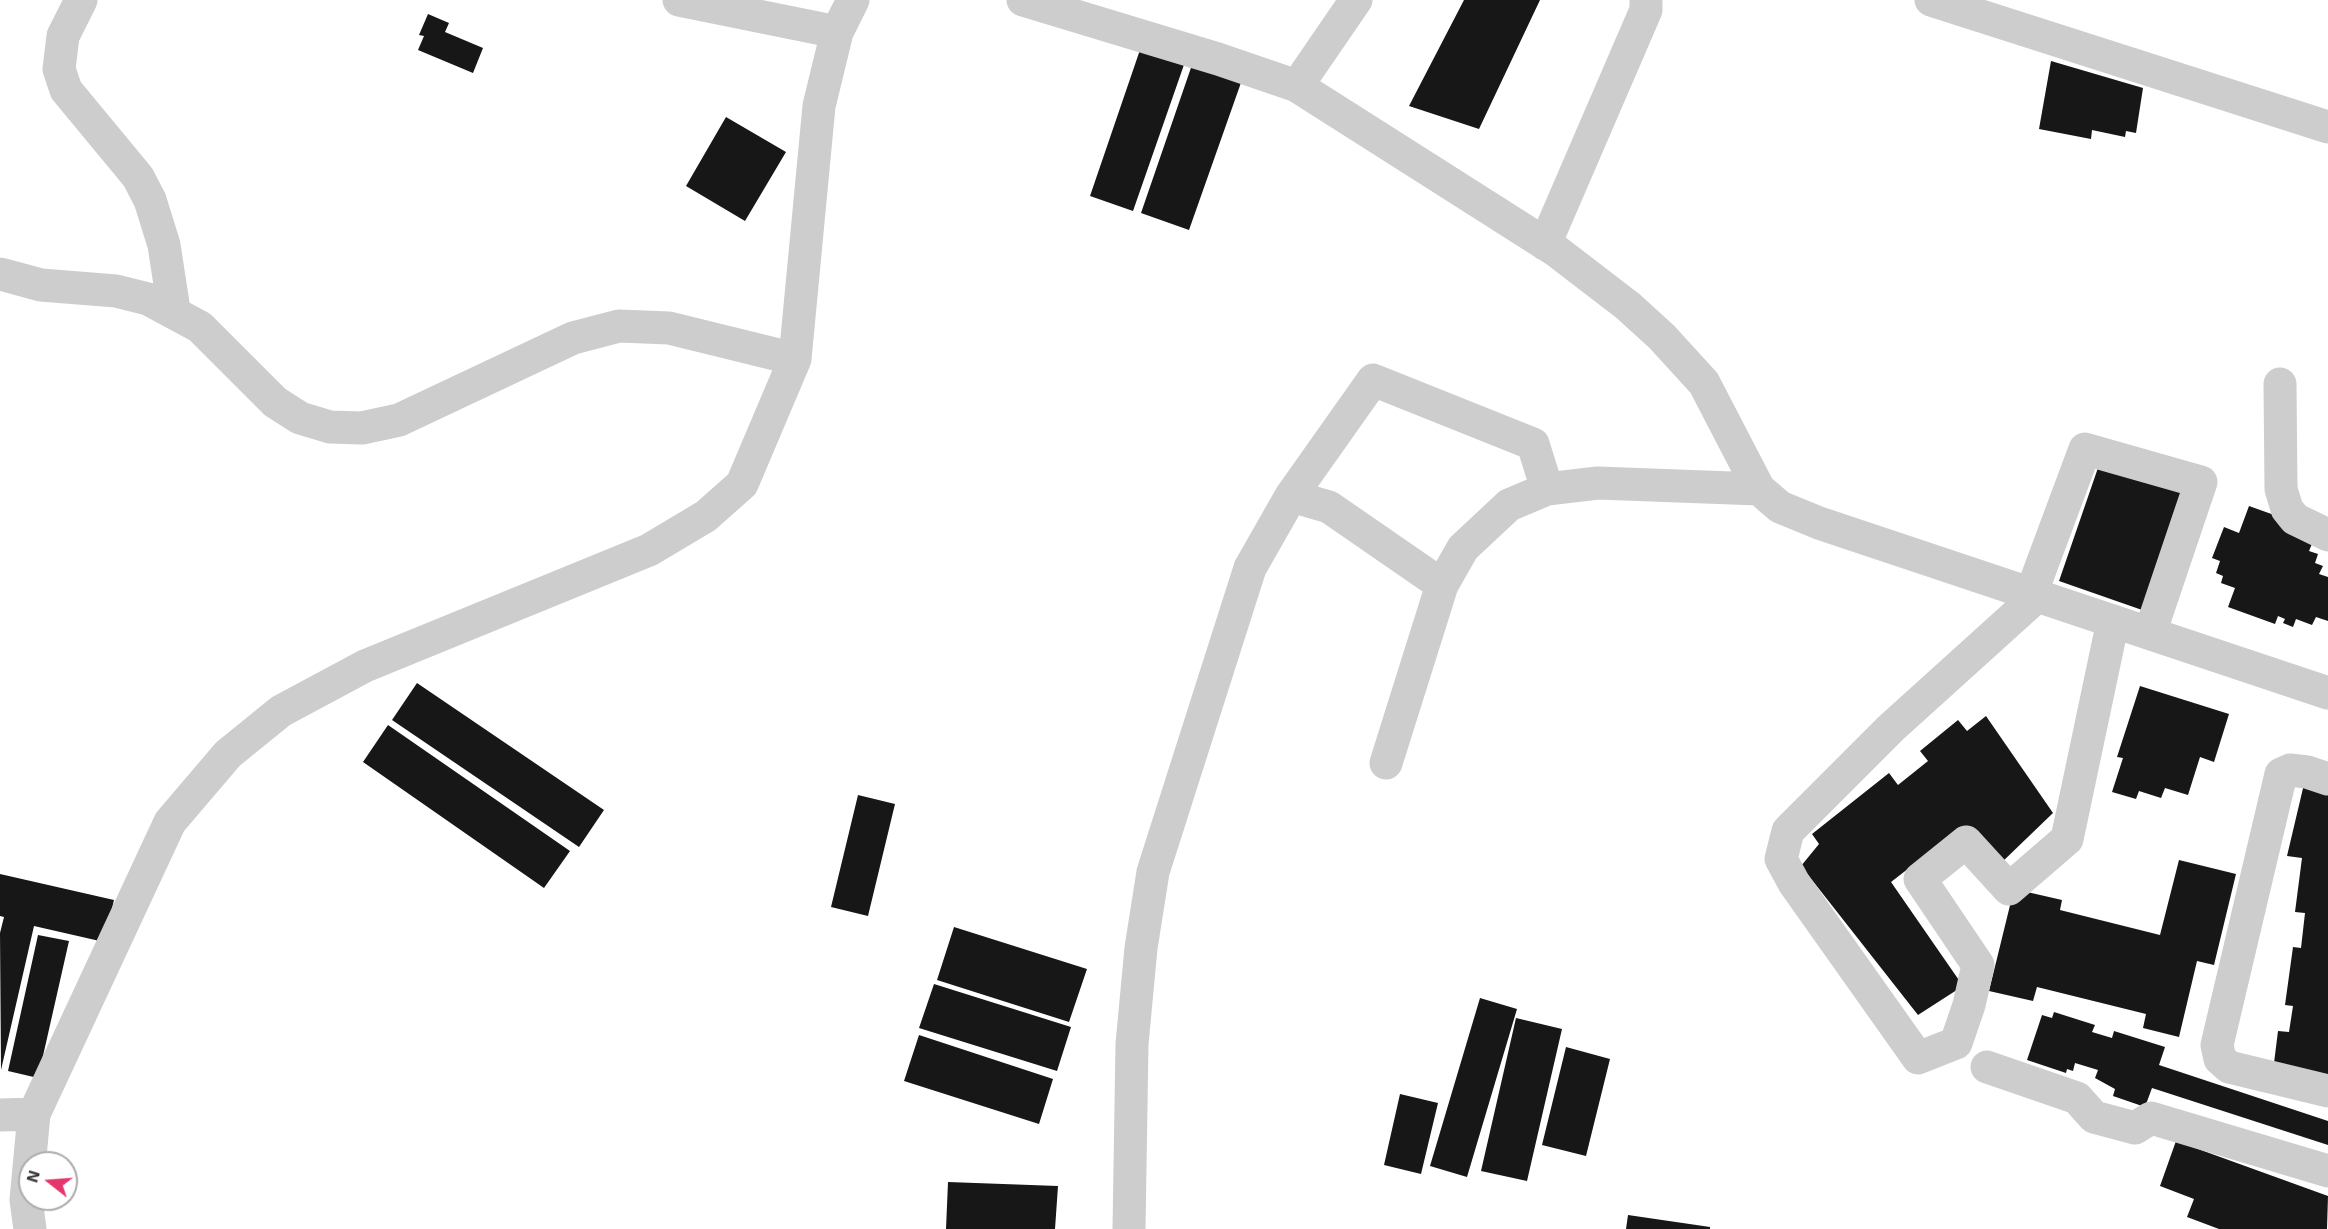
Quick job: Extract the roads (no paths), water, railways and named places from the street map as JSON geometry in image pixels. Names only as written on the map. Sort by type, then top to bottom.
[{"type":"street","points":[[81,0],[63,36],[59,69],[66,90],[138,177],[150,200],[164,245],[174,310]]},
{"type":"street","points":[[679,0],[837,32]]},
{"type":"street","points":[[30,1229],[26,1200],[34,1114],[170,822],[228,754],[281,711],[365,666],[649,550],[706,516],[742,484],[795,359],[819,106],[837,32],[852,0]]},
{"type":"street","points":[[1023,0],[1298,86],[1545,244],[1628,306],[1662,337],[1704,383],[1759,489],[1780,507],[1820,523],[2328,693]]},
{"type":"street","points":[[1298,86],[1356,0]]},
{"type":"street","points":[[1545,244],[1646,10],[1646,0]]},
{"type":"street","points":[[1931,0],[2328,126]]},
{"type":"street","points":[[0,274],[41,285],[116,291],[148,298],[174,310],[200,327],[274,402],[300,418],[330,427],[362,428],[399,420],[573,338],[619,326],[669,328],[795,359]]},
{"type":"street","points":[[1129,1229],[1132,1044],[1141,948],[1153,872],[1250,568],[1291,496],[1372,380],[1533,444],[1547,489]]},
{"type":"street","points":[[2280,384],[2281,489],[2287,509],[2295,519],[2328,535]]},
{"type":"street","points":[[2113,621],[2067,838],[2008,889],[1966,842],[1920,879],[1978,965],[1969,1005],[1956,1043],[1918,1058],[1794,883],[1781,859],[1788,831],[1891,728],[2034,595],[2085,449],[2201,482],[2150,633]]},
{"type":"street","points":[[1386,763],[1442,585],[1463,548],[1509,505],[1547,489],[1598,483],[1759,489]]},
{"type":"street","points":[[1291,496],[1306,498],[1329,507],[1442,585]]},
{"type":"street","points":[[2328,779],[2307,772],[2290,770],[2281,774],[2217,1045],[2220,1059],[2229,1067],[2328,1091]]},
{"type":"street","points":[[1987,1067],[2077,1098],[2094,1117],[2134,1128],[2151,1118],[2328,1171]]},
{"type":"street","points":[[0,1115],[34,1114]]}]
